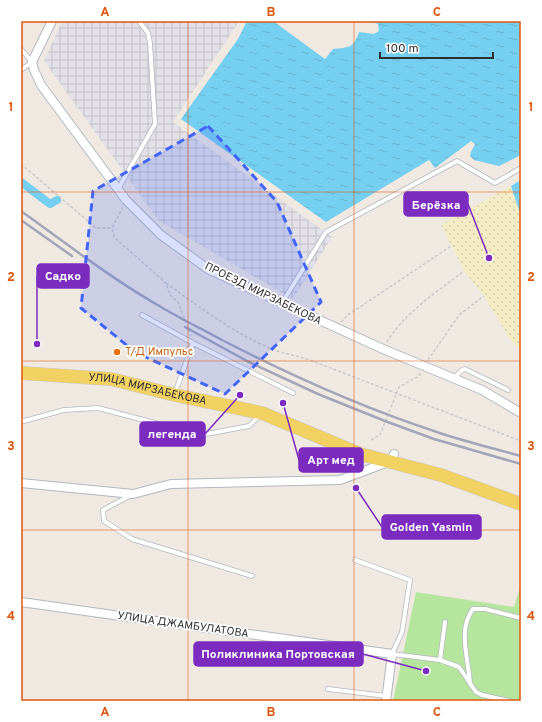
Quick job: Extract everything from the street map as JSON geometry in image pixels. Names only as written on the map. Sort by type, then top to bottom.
[{"type":"main road","name":"УЛИЦА МИРЗАБЕКОВА","points":[[21,365],[111,371],[176,391],[263,413],[360,454],[392,458],[449,469],[521,494]]},
{"type":"main road","name":"УЛИЦА МИРЗАБЕКОВА","points":[[21,372],[111,379],[176,391]]},
{"type":"main road","name":"УЛИЦА МИРЗАБЕКОВА","points":[[392,458],[521,504]]},
{"type":"street","points":[[32,62],[52,21]]},
{"type":"street","name":"ПРОЕЗД МИРЗАБЕКОВА","points":[[32,62],[41,85],[126,200],[161,235],[208,269],[383,349],[482,390],[521,413]]},
{"type":"street","points":[[21,483],[133,494],[171,484],[340,480],[392,458]]},
{"type":"street","name":"УЛИЦА ДЖАМБУЛАТОВА","points":[[21,602],[392,654]]},
{"type":"street","points":[[386,698],[392,654]]},
{"type":"lane","points":[[118,189],[155,124],[150,43],[148,34],[139,21]]},
{"type":"lane","points":[[21,49],[32,62],[21,70]]},
{"type":"lane","points":[[282,303],[326,232],[457,161],[495,183],[521,168]]},
{"type":"lane","points":[[142,315],[193,343],[293,393]]},
{"type":"lane","points":[[176,391],[193,343]]},
{"type":"lane","points":[[454,378],[465,369],[508,390]]},
{"type":"lane","points":[[21,420],[24,421],[64,410],[98,408],[201,435],[249,426],[263,413]]},
{"type":"lane","points":[[133,494],[103,510],[104,521],[132,539],[252,576]]},
{"type":"lane","points":[[355,560],[410,580],[402,632],[392,654],[440,660],[459,667],[476,692],[482,695],[509,701]]},
{"type":"lane","points":[[470,684],[464,635],[468,615],[473,609],[485,609],[521,618]]},
{"type":"lane","points":[[440,660],[445,622]]},
{"type":"lane","points":[[328,689],[386,698]]},
{"type":"path","points":[[21,164],[96,228],[112,228]]},
{"type":"path","points":[[126,200],[112,228],[114,237],[166,283],[211,316],[252,340],[279,351],[307,359],[521,441]]},
{"type":"path","points":[[336,328],[348,315],[451,246]]},
{"type":"path","points":[[383,349],[393,332],[409,314],[464,271]]},
{"type":"path","points":[[166,283],[170,295],[178,302],[193,343]]},
{"type":"path","points":[[371,440],[380,435],[399,387],[419,376],[424,366],[459,315],[484,296]]},
{"type":"highlighted area","points":[[208,126],[277,202],[321,302],[225,394],[135,352],[81,308],[93,191]]},
{"type":"shaded area","points":[[62,21],[239,21],[173,122],[332,237],[293,299],[159,221],[44,61]]},
{"type":"sand","points":[[511,186],[521,216],[521,350],[509,338],[484,296],[464,271],[441,225]]},
{"type":"green space","points":[[521,585],[521,701],[393,701],[416,592],[514,607]]},
{"type":"water","points":[[247,21],[273,21],[325,59],[333,49],[350,46],[355,42],[359,32],[374,34],[379,31],[378,24],[369,21],[521,21],[521,155],[499,166],[474,160],[470,156],[475,144],[471,141],[435,168],[429,160],[326,222],[181,119],[238,39]]},
{"type":"water","points":[[521,180],[521,216],[511,186]]},
{"type":"waterway","points":[[21,182],[50,204],[57,200]]},
{"type":"railway","points":[[21,211],[125,285],[176,316],[248,353],[326,390],[380,412],[455,438],[521,456]]},
{"type":"railway","points":[[21,220],[72,256]]},
{"type":"railway","points":[[185,327],[247,361],[318,394],[434,439],[521,464]]},
{"type":"place","name":"Берёзка","points":[[489,258]]},
{"type":"place","name":"Садко","points":[[37,344]]},
{"type":"place","name":"Т/Д Импульс","points":[[117,352]]},
{"type":"place","name":"легенда","points":[[240,395]]},
{"type":"place","name":"Арт мед","points":[[283,403]]},
{"type":"place","name":"Golden Yasmin","points":[[356,488]]},
{"type":"place","name":"Поликлиника Портовская","points":[[426,671]]}]
